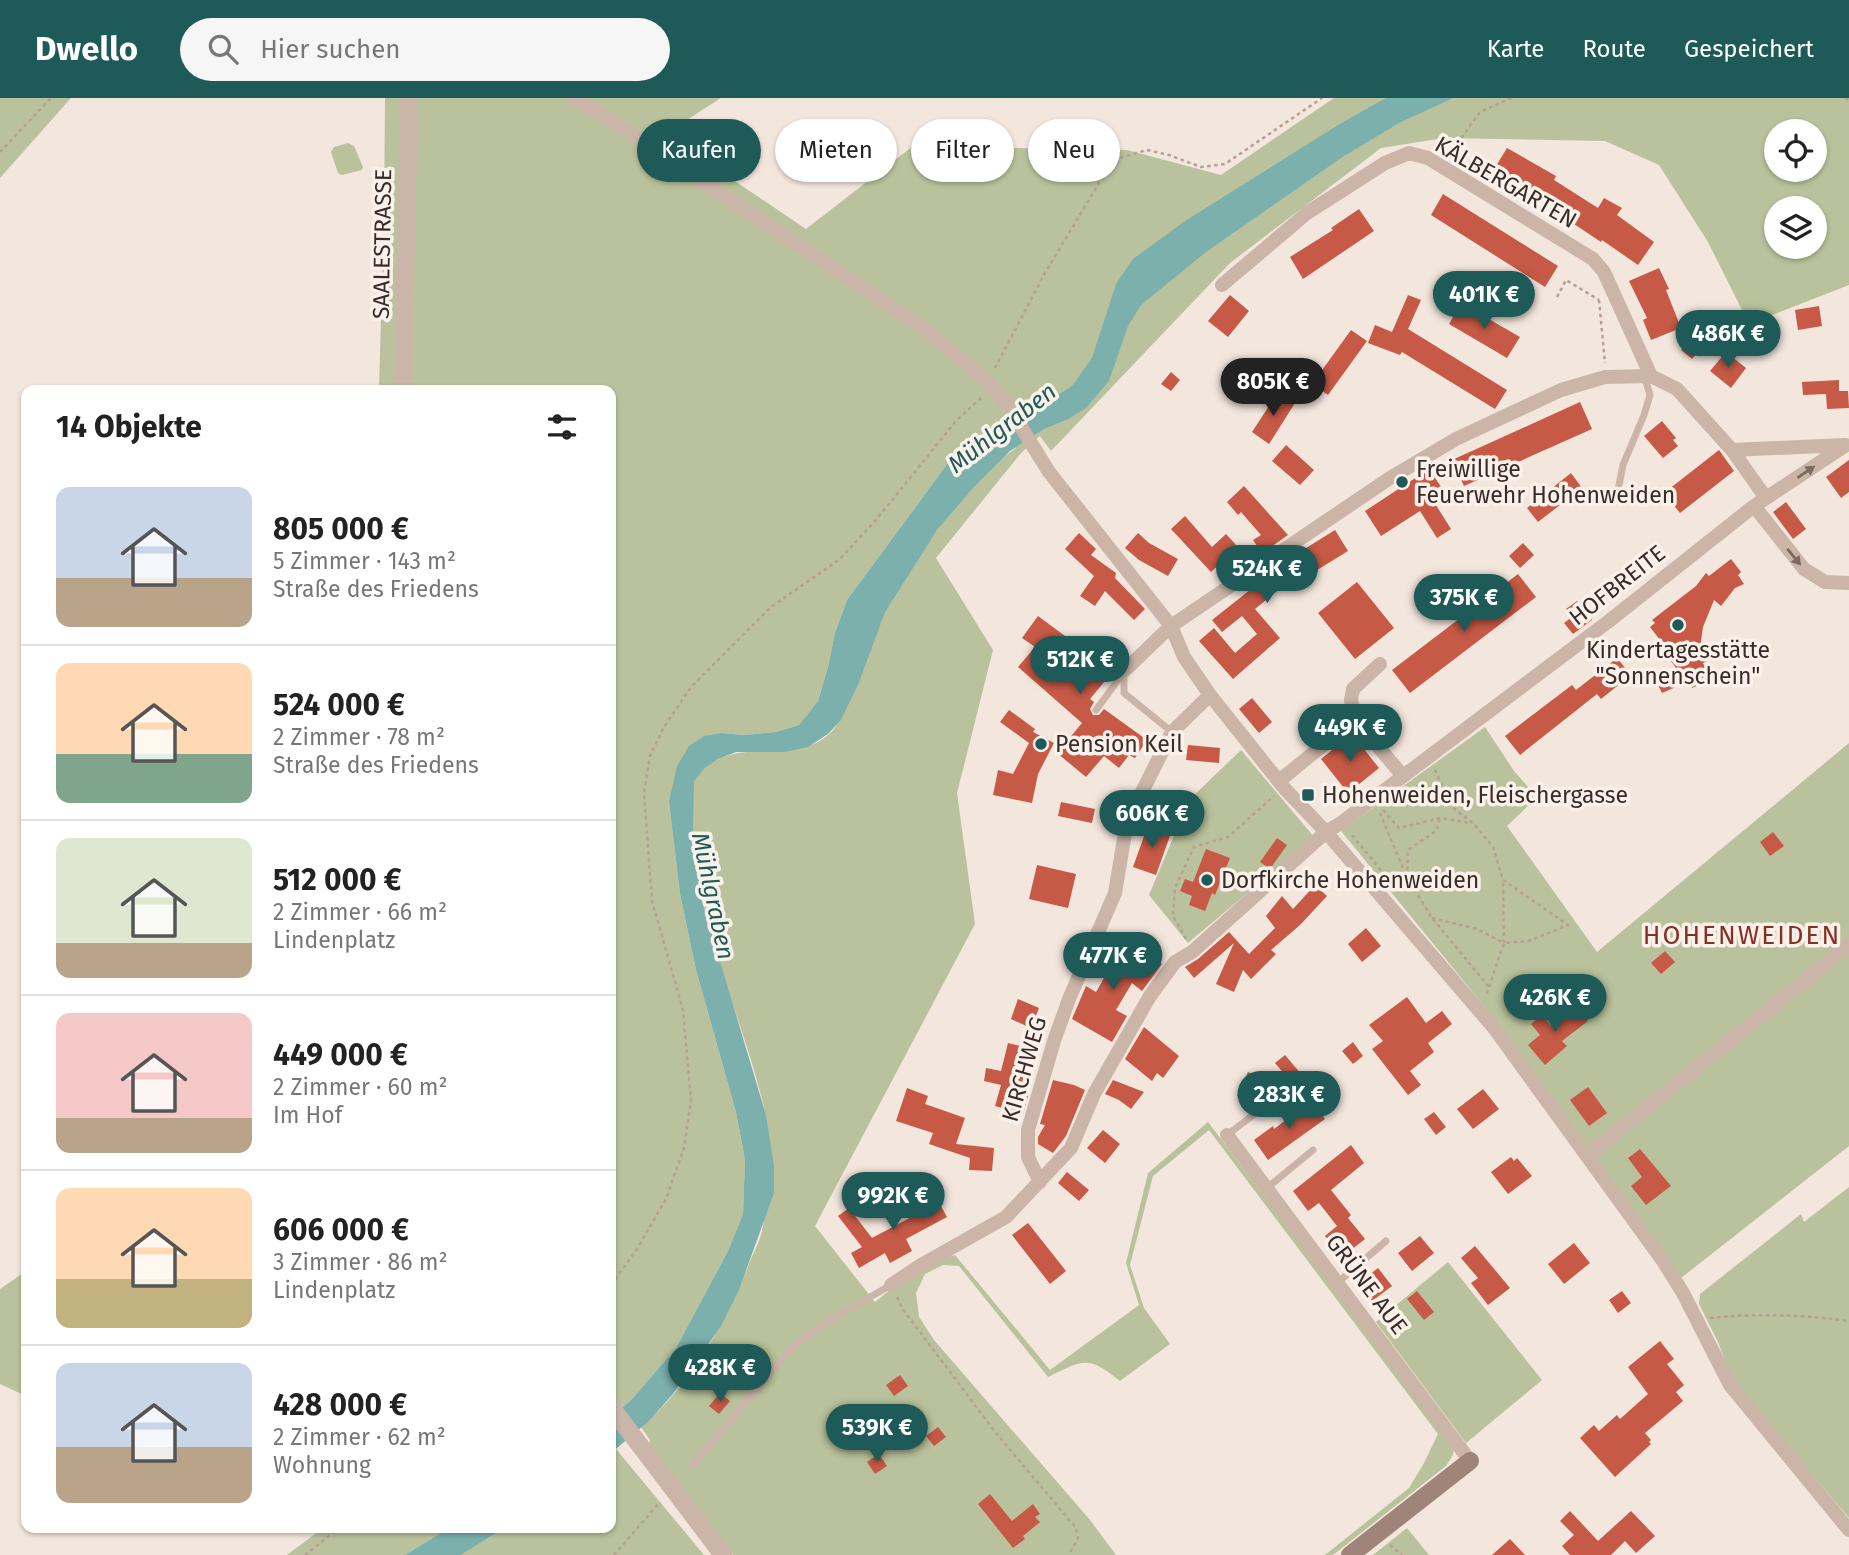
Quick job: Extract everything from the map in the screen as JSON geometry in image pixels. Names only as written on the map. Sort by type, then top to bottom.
[{"type":"main road","points":[[1350,1555],[1470,1461]]},
{"type":"street","name":"SAALESTRASSE","points":[[403,385],[409,98]]},
{"type":"street","points":[[573,98],[926,330],[992,387],[1049,472],[1171,626],[1184,657],[1210,695],[1282,785],[1326,832],[1494,1028],[1684,1293],[1730,1385],[1849,1530]]},
{"type":"street","name":"KÄLBERGARTEN","points":[[1222,285],[1307,213],[1385,163],[1409,153],[1428,158],[1593,259],[1604,272],[1647,375]]},
{"type":"street","points":[[1124,671],[1171,626],[1390,478],[1456,439],[1561,390],[1605,377],[1647,375],[1677,389],[1732,450],[1760,502],[1804,569],[1825,582],[1849,583]]},
{"type":"street","points":[[1732,450],[1848,445]]},
{"type":"street","name":"HOFBREITE","points":[[891,1285],[1006,1217],[1071,1148],[1094,1094],[1150,996],[1175,962],[1192,952],[1326,832],[1609,621],[1760,502],[1848,445]]},
{"type":"street","points":[[1380,664],[1353,689],[1351,700],[1355,719],[1403,776]]},
{"type":"street","name":"KIRCHWEG","points":[[1040,1182],[1028,1157],[1028,1130],[1058,1031],[1115,893],[1125,833],[1172,732],[1210,695]]},
{"type":"street","points":[[1282,785],[1355,719]]},
{"type":"street","points":[[1587,1157],[1849,945]]},
{"type":"street","name":"GRÜNE AUE","points":[[1227,1135],[1470,1461]]},
{"type":"street","points":[[616,1414],[723,1555]]},
{"type":"lane","points":[[1618,490],[1623,465],[1650,395],[1647,375]]},
{"type":"lane","points":[[1096,710],[1124,671]]},
{"type":"lane","points":[[1124,671],[1124,694],[1172,732]]},
{"type":"lane","points":[[1227,1135],[1278,1096]]},
{"type":"lane","points":[[1267,1188],[1313,1150]]},
{"type":"lane","points":[[1337,1283],[1386,1241]]},
{"type":"lane","points":[[693,1464],[792,1348],[815,1329],[891,1285]]},
{"type":"path","points":[[0,152],[51,98]]},
{"type":"path","points":[[616,1279],[666,1199],[684,1148],[691,1100],[683,1010],[652,901],[644,793],[650,756],[664,727],[691,687],[771,607],[839,559],[876,520],[956,421],[968,413],[992,387],[992,374],[1000,355],[1045,273],[1099,183],[1122,158],[1147,150],[1201,167],[1225,164],[1322,98]]},
{"type":"path","points":[[1441,166],[1480,112],[1511,98]]},
{"type":"path","points":[[1557,297],[1566,280],[1599,300]]},
{"type":"path","points":[[1598,291],[1605,377]]},
{"type":"path","points":[[1429,757],[1452,807],[1474,824],[1493,847],[1503,880],[1504,943],[1486,996],[1475,1007]]},
{"type":"path","points":[[1192,952],[1173,916],[1175,888],[1194,848],[1228,837],[1278,792],[1282,785]]},
{"type":"path","points":[[1373,799],[1399,828],[1440,818],[1474,824]]},
{"type":"path","points":[[1373,799],[1407,877],[1432,918],[1488,986]]},
{"type":"path","points":[[1407,877],[1408,850],[1436,831],[1440,818]]},
{"type":"path","points":[[1432,918],[1477,929],[1504,943],[1530,941],[1569,925],[1503,880]]},
{"type":"path","points":[[891,1285],[904,1311],[996,1433],[1076,1528],[1078,1538],[1069,1555]]},
{"type":"path","points":[[1697,1319],[1742,1314],[1849,1321]]},
{"type":"path","points":[[614,1555],[664,1497]]},
{"type":"path","points":[[304,1555],[333,1533]]},
{"type":"green space","points":[[0,98],[71,98],[0,178]]},
{"type":"green space","points":[[385,98],[721,98],[688,119],[637,119],[637,182],[736,182],[806,229],[867,182],[897,182],[897,158],[911,148],[911,182],[1014,182],[1014,148],[1028,148],[1028,182],[1120,182],[1120,150],[1221,175],[1334,98],[1849,98],[1849,285],[1749,324],[1708,242],[1659,165],[1605,141],[1444,138],[1381,148],[1230,263],[1051,451],[1040,436],[1021,453],[936,558],[993,650],[957,793],[975,924],[815,1226],[875,1302],[921,1265],[955,1255],[1050,1370],[1139,1305],[1126,1263],[1148,1173],[1208,1122],[1454,1447],[1453,1455],[1446,1466],[1333,1555],[1325,1555],[1409,1488],[1438,1434],[1209,1130],[1153,1176],[1130,1265],[1144,1308],[1170,1344],[1120,1381],[1100,1367],[1085,1363],[1048,1377],[959,1266],[943,1265],[925,1274],[916,1293],[919,1317],[934,1340],[1090,1520],[1116,1555],[733,1555],[649,1445],[650,1440],[641,1427],[692,1371],[719,1328],[759,1241],[764,1214],[765,1112],[703,901],[691,800],[694,781],[710,764],[727,756],[799,748],[816,743],[831,733],[849,703],[883,615],[906,573],[941,525],[980,479],[1016,448],[994,418],[1000,428],[987,433],[948,463],[847,600],[835,633],[818,701],[799,725],[776,732],[744,735],[722,733],[669,802],[680,894],[696,970],[736,1112],[745,1160],[743,1214],[728,1251],[676,1348],[616,1413],[616,385],[379,385]]},
{"type":"green space","points":[[348,143],[354,146],[363,167],[362,170],[342,175],[338,173],[331,152],[334,147]]},
{"type":"green space","points":[[1485,727],[1514,771],[1537,797],[1507,826],[1597,952],[1849,743],[1849,1146],[1681,1278],[1503,1029],[1341,831]]},
{"type":"green space","points":[[1241,750],[1314,837],[1188,943],[1149,895],[1189,800]]},
{"type":"green space","points":[[1849,1187],[1849,1518],[1753,1405],[1729,1372],[1699,1304],[1700,1294],[1801,1214],[1804,1222]]},
{"type":"green space","points":[[1448,1262],[1542,1380],[1466,1443],[1376,1322]]},
{"type":"green space","points":[[21,1274],[21,1394],[0,1384],[0,1289]]},
{"type":"green space","points":[[616,1449],[704,1555],[461,1555],[496,1533],[616,1533]]},
{"type":"green space","points":[[1407,1528],[1429,1555],[1373,1555]]},
{"type":"green space","points":[[316,1533],[441,1533],[405,1555],[287,1555]]},
{"type":"water","name":"Mühlgraben","points":[[1386,98],[1453,98],[1399,123],[1341,158],[1206,252],[1141,305],[1128,326],[1109,381],[1086,408],[1044,429],[1010,451],[937,530],[885,612],[858,685],[841,720],[828,734],[808,747],[785,752],[736,752],[718,759],[705,768],[694,781],[693,828],[702,901],[766,1115],[774,1166],[774,1193],[739,1290],[721,1326],[673,1394],[649,1421],[616,1449],[616,1413],[676,1348],[728,1251],[743,1214],[745,1160],[736,1112],[696,970],[680,894],[669,802],[677,766],[689,746],[704,736],[776,732],[799,725],[818,701],[835,633],[847,600],[948,463],[987,433],[1034,410],[1072,386],[1092,358],[1116,284],[1133,259],[1185,221]]},
{"type":"water","points":[[441,1533],[496,1533],[461,1555],[405,1555]]},
{"type":"building","points":[[1507,148],[1556,176],[1554,180],[1598,208],[1604,198],[1622,208],[1617,215],[1654,242],[1638,265],[1553,210],[1556,206],[1512,179],[1511,182],[1493,171]]},
{"type":"building","points":[[1443,194],[1558,266],[1545,287],[1431,215]]},
{"type":"building","points":[[1359,209],[1374,231],[1303,279],[1290,257],[1333,230],[1331,228]]},
{"type":"building","points":[[1659,268],[1669,289],[1666,290],[1681,328],[1651,340],[1643,320],[1647,318],[1629,281]]},
{"type":"building","points":[[1230,295],[1249,311],[1228,337],[1208,321]]},
{"type":"building","points":[[1408,295],[1421,300],[1408,329],[1507,390],[1495,409],[1402,352],[1400,355],[1368,343],[1375,325],[1392,332]]},
{"type":"building","points":[[1461,303],[1520,337],[1507,358],[1449,324]]},
{"type":"building","points":[[1819,306],[1822,326],[1798,330],[1795,310]]},
{"type":"building","points":[[1351,330],[1367,341],[1328,395],[1312,384]]},
{"type":"building","points":[[1690,340],[1701,348],[1692,359],[1681,350]]},
{"type":"building","points":[[1726,352],[1746,368],[1731,388],[1710,371]]},
{"type":"building","points":[[1171,372],[1180,380],[1171,391],[1161,384]]},
{"type":"building","points":[[1839,380],[1839,391],[1848,391],[1849,408],[1827,409],[1826,394],[1803,395],[1802,382]]},
{"type":"building","points":[[1278,392],[1295,403],[1269,444],[1252,432]]},
{"type":"building","points":[[1580,402],[1592,429],[1464,486],[1452,460]]},
{"type":"building","points":[[1662,421],[1676,438],[1673,440],[1678,446],[1663,458],[1644,436]]},
{"type":"building","points":[[1286,445],[1314,470],[1300,485],[1272,461]]},
{"type":"building","points":[[1719,450],[1734,471],[1680,513],[1664,493]]},
{"type":"building","points":[[1849,460],[1849,492],[1841,498],[1826,477]]},
{"type":"building","points":[[1429,469],[1446,494],[1434,502],[1451,529],[1437,538],[1420,511],[1381,536],[1365,511]]},
{"type":"building","points":[[1571,473],[1582,488],[1538,522],[1527,508]]},
{"type":"building","points":[[1244,486],[1288,535],[1262,553],[1253,540],[1261,535],[1241,512],[1238,515],[1227,502]]},
{"type":"building","points":[[1786,502],[1806,529],[1793,539],[1773,512]]},
{"type":"building","points":[[1185,516],[1212,547],[1226,534],[1238,547],[1211,572],[1171,529]]},
{"type":"building","points":[[1335,530],[1348,551],[1296,583],[1293,578],[1255,609],[1280,638],[1233,679],[1199,641],[1214,628],[1235,653],[1257,634],[1242,616],[1222,632],[1212,620],[1275,570],[1274,568]]},
{"type":"building","points":[[1079,533],[1096,549],[1091,555],[1116,573],[1115,578],[1145,609],[1134,620],[1105,591],[1095,606],[1080,596],[1094,576],[1065,549]]},
{"type":"building","points":[[1138,533],[1149,543],[1178,559],[1168,576],[1139,560],[1125,548]]},
{"type":"building","points":[[1523,543],[1534,555],[1520,568],[1509,556]]},
{"type":"building","name":"Kindertagesstätte \"Sonnenschein\"","points":[[1731,559],[1741,572],[1738,575],[1744,584],[1735,588],[1721,606],[1714,600],[1703,627],[1701,641],[1709,660],[1703,663],[1710,680],[1692,688],[1689,681],[1662,693],[1657,683],[1679,672],[1657,642],[1660,640],[1650,627],[1655,623],[1652,620],[1696,586],[1706,573],[1709,576]]},
{"type":"building","points":[[1518,574],[1536,597],[1410,693],[1392,670]]},
{"type":"building","points":[[1357,582],[1394,628],[1355,659],[1318,613]]},
{"type":"building","points":[[1577,601],[1592,620],[1573,634],[1564,623],[1572,617],[1566,609]]},
{"type":"building","points":[[1038,616],[1092,656],[1101,643],[1123,659],[1090,699],[1094,702],[1090,709],[1093,715],[1099,715],[1104,709],[1147,740],[1135,758],[1129,755],[1119,768],[1104,756],[1086,777],[1057,753],[1082,723],[1018,667],[1035,647],[1022,638]]},
{"type":"building","points":[[1617,658],[1631,675],[1601,699],[1597,694],[1520,755],[1505,736],[1572,685],[1576,690]]},
{"type":"building","points":[[1252,698],[1272,722],[1259,733],[1239,709]]},
{"type":"building","points":[[1009,710],[1035,729],[1033,732],[1054,743],[1038,774],[1032,803],[993,795],[998,770],[1013,774],[1029,743],[1000,722]]},
{"type":"building","points":[[1352,734],[1379,768],[1348,793],[1321,759]]},
{"type":"building","points":[[1188,745],[1220,748],[1219,763],[1186,760]]},
{"type":"building","points":[[1061,802],[1095,809],[1092,823],[1058,816]]},
{"type":"building","points":[[1148,825],[1171,833],[1156,875],[1133,867]]},
{"type":"building","points":[[1773,832],[1784,846],[1770,856],[1760,842]]},
{"type":"building","points":[[1277,838],[1287,845],[1270,869],[1260,862]]},
{"type":"building","name":"Dorfkirche Hohenweiden","points":[[1206,849],[1230,858],[1215,895],[1212,893],[1205,911],[1189,905],[1192,896],[1180,891],[1185,879],[1193,882]]},
{"type":"building","points":[[1037,865],[1076,874],[1068,908],[1029,899]]},
{"type":"building","points":[[1315,885],[1327,896],[1300,925],[1271,950],[1276,954],[1251,979],[1243,970],[1234,992],[1216,984],[1234,943],[1194,978],[1185,967],[1229,932],[1249,954],[1275,928],[1266,916],[1282,896],[1293,909]]},
{"type":"building","points":[[1366,928],[1381,946],[1362,962],[1348,944]]},
{"type":"building","points":[[1108,941],[1144,967],[1151,956],[1162,964],[1142,991],[1132,983],[1116,1010],[1127,1016],[1112,1042],[1072,1019],[1086,986],[1096,992],[1111,966],[1098,956]]},
{"type":"building","points":[[1665,951],[1675,962],[1661,974],[1651,963]]},
{"type":"building","points":[[1407,997],[1426,1023],[1442,1011],[1452,1024],[1428,1043],[1434,1052],[1410,1071],[1421,1085],[1408,1095],[1372,1049],[1383,1041],[1369,1025]]},
{"type":"building","points":[[1018,999],[1039,1008],[1031,1028],[1011,1019]]},
{"type":"building","points":[[1577,1006],[1588,1021],[1562,1041],[1567,1046],[1545,1065],[1528,1045],[1540,1035],[1531,1024],[1542,1015],[1551,1026]]},
{"type":"building","points":[[1144,1027],[1179,1056],[1163,1078],[1157,1073],[1152,1081],[1125,1059]]},
{"type":"building","points":[[1353,1042],[1363,1056],[1353,1064],[1342,1051]]},
{"type":"building","points":[[1008,1043],[1031,1049],[1020,1090],[1029,1092],[1023,1114],[995,1106],[1001,1085],[984,1081],[986,1068],[1001,1071]]},
{"type":"building","points":[[1285,1055],[1302,1075],[1292,1083],[1275,1063]]},
{"type":"building","points":[[1248,1072],[1267,1082],[1256,1105],[1237,1096]]},
{"type":"building","points":[[1053,1080],[1085,1090],[1066,1136],[1053,1153],[1038,1144],[1038,1137],[1045,1125],[1040,1124]]},
{"type":"building","points":[[1113,1080],[1144,1092],[1131,1109],[1105,1094]]},
{"type":"building","points":[[1588,1087],[1607,1113],[1589,1126],[1570,1100]]},
{"type":"building","points":[[907,1088],[928,1096],[925,1104],[965,1118],[956,1144],[994,1148],[992,1171],[969,1170],[970,1158],[929,1144],[933,1133],[896,1121]]},
{"type":"building","points":[[1483,1089],[1499,1109],[1473,1129],[1457,1109]]},
{"type":"building","points":[[1308,1103],[1316,1106],[1325,1119],[1268,1160],[1254,1140],[1273,1126],[1274,1129]]},
{"type":"building","points":[[1434,1112],[1446,1127],[1436,1135],[1424,1119]]},
{"type":"building","points":[[1103,1130],[1120,1144],[1105,1163],[1087,1148]]},
{"type":"building","points":[[1351,1145],[1364,1163],[1331,1190],[1351,1215],[1348,1218],[1365,1239],[1342,1257],[1325,1236],[1337,1226],[1319,1203],[1308,1211],[1293,1191]]},
{"type":"building","points":[[1640,1149],[1671,1186],[1646,1205],[1631,1186],[1642,1177],[1628,1158]]},
{"type":"building","points":[[1511,1157],[1514,1161],[1517,1158],[1532,1176],[1508,1194],[1491,1172]]},
{"type":"building","points":[[1067,1172],[1089,1190],[1079,1201],[1058,1183]]},
{"type":"building","points":[[931,1188],[947,1217],[906,1239],[912,1251],[890,1263],[885,1253],[859,1268],[851,1253],[862,1247],[838,1216],[849,1208],[872,1238],[917,1214],[913,1209],[922,1204],[918,1196]]},
{"type":"building","points":[[1028,1223],[1066,1271],[1050,1284],[1012,1235]]},
{"type":"building","points":[[1420,1236],[1434,1253],[1412,1271],[1398,1253]]},
{"type":"building","points":[[1574,1243],[1590,1263],[1564,1284],[1548,1264]]},
{"type":"building","points":[[1475,1246],[1510,1288],[1488,1305],[1471,1283],[1478,1278],[1461,1258]]},
{"type":"building","points":[[1378,1268],[1392,1286],[1372,1301],[1359,1283]]},
{"type":"building","points":[[1417,1291],[1434,1312],[1424,1320],[1407,1299]]},
{"type":"building","points":[[1622,1291],[1631,1303],[1618,1313],[1609,1300]]},
{"type":"building","points":[[1660,1341],[1674,1359],[1667,1364],[1684,1385],[1676,1392],[1683,1401],[1645,1433],[1651,1444],[1615,1477],[1580,1438],[1594,1425],[1599,1431],[1617,1415],[1620,1419],[1648,1394],[1628,1367]]},
{"type":"building","points":[[900,1375],[908,1386],[894,1396],[886,1385]]},
{"type":"building","points":[[720,1393],[730,1401],[719,1414],[709,1406]]},
{"type":"building","points":[[938,1427],[946,1437],[934,1446],[926,1436]]},
{"type":"building","points":[[879,1454],[887,1466],[875,1474],[867,1462]]},
{"type":"building","points":[[990,1494],[1012,1521],[1033,1504],[1040,1514],[1035,1517],[1040,1522],[1013,1548],[978,1504]]},
{"type":"building","points":[[1570,1511],[1598,1541],[1631,1511],[1655,1536],[1636,1553],[1625,1541],[1611,1555],[1570,1555],[1562,1546],[1574,1535],[1560,1521]]},
{"type":"building","points":[[1510,1539],[1525,1555],[1492,1555]]},
{"type":"place","name":"Freiwillige Feuerwehr Hohenweiden","points":[[1402,482]]},
{"type":"place","name":"Kindertagesstätte \"Sonnenschein\"","points":[[1678,625]]},
{"type":"place","name":"Pension Keil","points":[[1041,744]]},
{"type":"place","name":"Hohenweiden, Fleischergasse","points":[[1308,795]]},
{"type":"place","name":"Dorfkirche Hohenweiden","points":[[1207,880]]},
{"type":"district","name":"HOHENWEIDEN","points":[[1742,935]]}]
